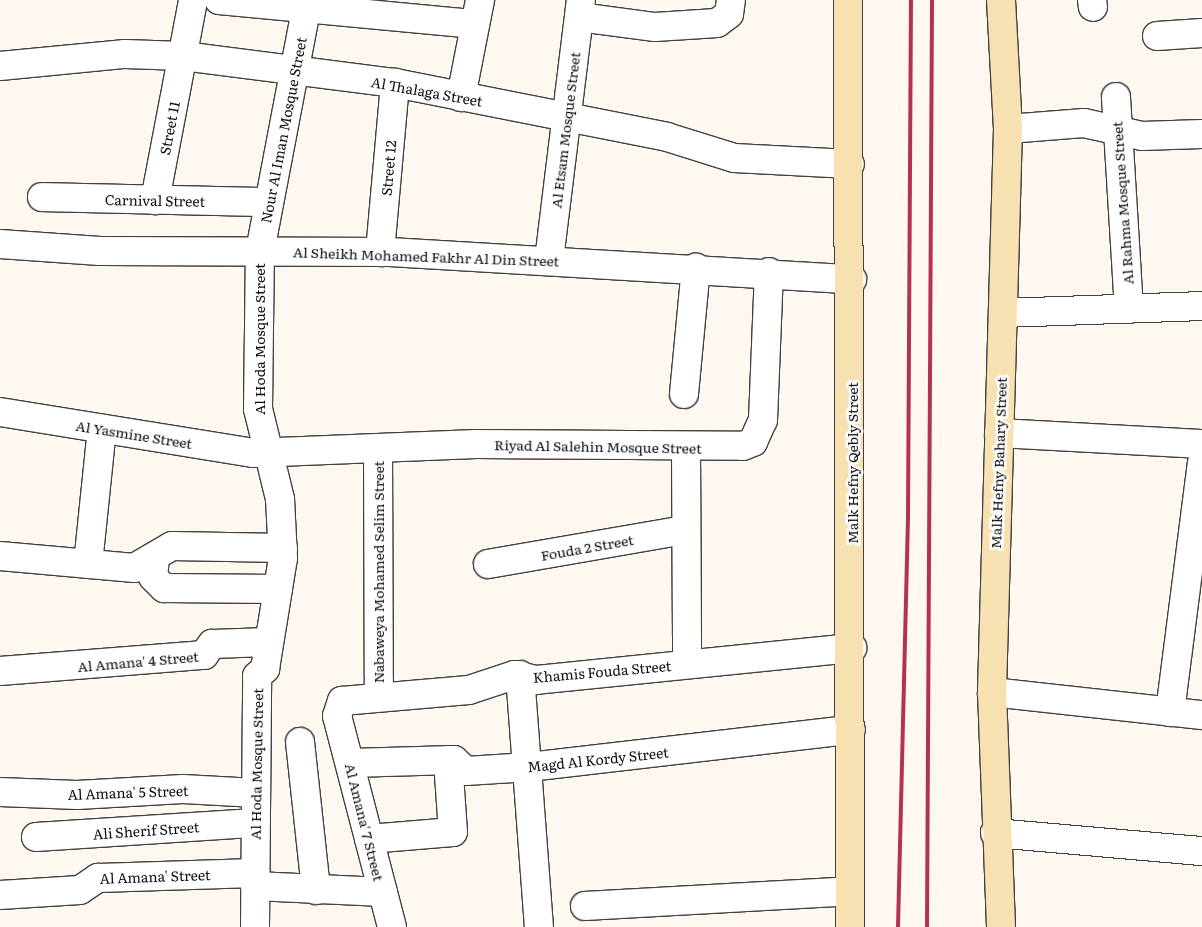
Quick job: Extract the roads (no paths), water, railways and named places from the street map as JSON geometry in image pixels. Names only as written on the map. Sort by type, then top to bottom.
[{"type":"street","name":"Street 11","points":[[155,200],[184,56],[193,0]]},
{"type":"street","points":[[218,0],[306,8],[369,6],[477,12],[461,97]]},
{"type":"street","points":[[580,8],[655,27],[717,23],[729,14],[732,0]]},
{"type":"street","name":"Malk Hefny Qebly Street","points":[[848,0],[852,279],[850,927]]},
{"type":"street","name":"Malk Hefny Bahary Street","points":[[1001,0],[1008,129],[992,692],[995,833],[1001,927]]},
{"type":"street","name":"Nour Al Iman Mosque Street","points":[[260,251],[296,74],[306,8]]},
{"type":"street","name":"Al Etsam Mosque Street","points":[[549,260],[580,8]]},
{"type":"street","points":[[1157,36],[1202,33]]},
{"type":"street","name":"Al Thalaga Street","points":[[0,66],[125,54],[184,56],[296,74],[395,84],[667,137],[734,158],[850,164]]},
{"type":"street","name":"Street 12","points":[[380,252],[395,84]]},
{"type":"street","name":"Al Rahma Mosque Street","points":[[1116,97],[1129,308]]},
{"type":"street","points":[[1008,129],[1084,123],[1117,132],[1202,134]]},
{"type":"street","name":"Carnival Street","points":[[42,197],[269,202]]},
{"type":"street","name":"Al Sheikh Mohamed Fakhr Al Din Street","points":[[0,244],[100,251],[380,252],[769,272],[852,279]]},
{"type":"street","name":"Al Hoda Mosque Street","points":[[255,927],[257,676],[265,669],[283,548],[280,499],[258,410],[260,251]]},
{"type":"street","points":[[684,394],[696,268]]},
{"type":"street","name":"Riyad Al Salehin Mosque Street","points":[[268,452],[564,443],[686,448],[743,446],[760,432],[769,272]]},
{"type":"street","points":[[1003,313],[1202,306]]},
{"type":"street","name":"Al Yasmine Street","points":[[0,412],[102,429],[268,452]]},
{"type":"street","points":[[88,564],[102,429]]},
{"type":"street","points":[[998,433],[1202,444]]},
{"type":"street","name":"Nabaweya Mohamed Selim Street","points":[[378,448],[379,696]]},
{"type":"street","points":[[686,448],[687,664]]},
{"type":"street","points":[[1170,712],[1194,583],[1202,464]]},
{"type":"street","name":"Fouda 2 Street","points":[[488,564],[685,530]]},
{"type":"street","points":[[0,556],[134,568],[155,558],[172,546],[283,548]]},
{"type":"street","points":[[155,558],[153,577],[164,588],[278,589]]},
{"type":"street","name":"Al Amana' 4 Street","points":[[0,671],[204,655],[212,644],[268,642]]},
{"type":"street","name":"Khamis Fouda Street","points":[[337,716],[342,701],[379,696],[469,690],[520,675],[536,680],[852,648]]},
{"type":"street","points":[[520,675],[529,767],[539,927]]},
{"type":"street","points":[[992,692],[1202,715]]},
{"type":"street","name":"Al Amana' 7 Street","points":[[337,716],[392,927]]},
{"type":"street","name":"Magd Al Kordy Street","points":[[350,763],[448,760],[457,761],[466,771],[529,767],[851,730]]},
{"type":"street","points":[[300,742],[316,890]]},
{"type":"street","points":[[369,839],[453,832],[448,760]]},
{"type":"street","name":"Al Amana' 5 Street","points":[[0,792],[77,795],[183,789],[256,793]]},
{"type":"street","name":"Ali Sherif Street","points":[[36,837],[255,823]]},
{"type":"street","points":[[995,833],[1202,851]]},
{"type":"street","name":"Al Amana' Street","points":[[0,895],[80,890],[98,878],[255,879],[316,890],[382,892]]},
{"type":"street","points":[[585,906],[850,891]]},
{"type":"railway","points":[[898,927],[908,517],[911,0]]},
{"type":"railway","points":[[927,927],[932,0]]}]
